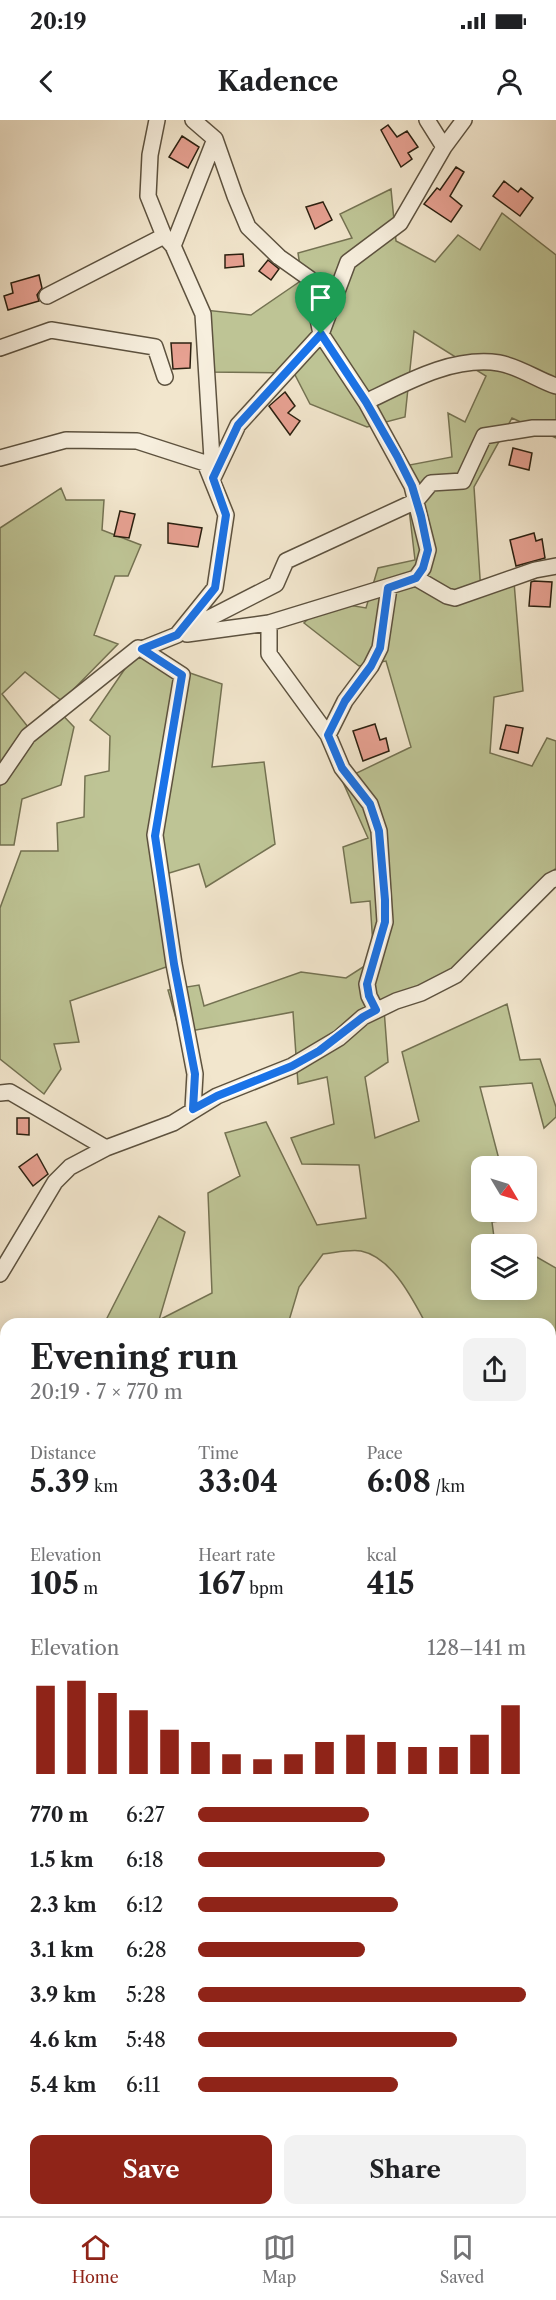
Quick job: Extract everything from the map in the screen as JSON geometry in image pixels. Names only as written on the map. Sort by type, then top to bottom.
[{"type":"street","points":[[157,120],[150,155],[148,196],[203,314],[213,478]]},
{"type":"street","points":[[177,635],[269,623],[388,588],[416,578],[423,568],[428,550],[412,486],[366,402],[321,334],[310,279],[279,257],[248,227],[234,196],[215,139],[193,120]]},
{"type":"street","points":[[426,120],[444,147]]},
{"type":"street","points":[[213,478],[238,425],[321,334],[348,262],[400,223],[444,147],[464,120]]},
{"type":"street","points":[[47,296],[169,241],[215,139]]},
{"type":"street","points":[[0,348],[51,330],[155,347],[165,376]]},
{"type":"street","points":[[366,402],[409,381],[461,363],[501,363],[556,386]]},
{"type":"street","points":[[0,777],[28,736],[138,648],[142,649],[177,635],[276,584],[286,561],[416,501],[431,483],[464,481],[484,436],[533,428],[556,428]]},
{"type":"street","points":[[0,458],[66,440],[137,441],[205,463],[213,478],[226,515],[215,588],[177,635]]},
{"type":"street","points":[[416,578],[447,596],[455,598],[535,570],[556,566]]},
{"type":"street","points":[[328,735],[345,701],[371,666],[380,648],[388,588]]},
{"type":"street","points":[[269,623],[269,654],[328,735],[342,768],[370,804],[379,831],[385,922],[367,984],[369,996],[376,1010]]},
{"type":"street","points":[[142,649],[182,675],[155,836],[174,964],[195,1074],[193,1109]]},
{"type":"street","points":[[0,1274],[55,1182],[70,1167],[106,1148],[173,1123],[217,1096],[292,1066],[319,1051],[363,1017],[396,1001],[422,993],[456,975],[488,945],[554,875]]},
{"type":"street","points":[[0,1093],[10,1092],[106,1148]]},
{"type":"street","points":[[0,1256],[15,1246]]},
{"type":"green space","points":[[391,189],[396,241],[435,262],[458,235],[480,250],[502,213],[556,255],[556,438],[512,418],[474,487],[481,593],[514,582],[523,691],[494,697],[490,753],[532,766],[547,738],[556,741],[556,868],[464,977],[384,1009],[388,1062],[365,1077],[375,1138],[419,1121],[402,1052],[507,1004],[520,1060],[540,1059],[556,1107],[556,1117],[544,1128],[532,1083],[480,1087],[498,1156],[471,1156],[471,1222],[492,1222],[494,1234],[471,1234],[471,1300],[537,1300],[537,1257],[556,1268],[556,1318],[423,1318],[392,1270],[372,1255],[361,1251],[347,1251],[323,1254],[299,1287],[290,1318],[163,1318],[212,1293],[208,1193],[240,1176],[225,1133],[266,1122],[317,1225],[366,1218],[359,1165],[302,1164],[291,1138],[334,1124],[327,1077],[298,1084],[293,1012],[180,1033],[168,990],[199,985],[204,1006],[301,972],[346,978],[374,960],[370,901],[351,903],[343,847],[368,838],[342,780],[411,747],[386,661],[359,666],[304,623],[325,601],[366,608],[378,568],[415,560],[404,466],[452,457],[448,413],[465,422],[486,376],[414,331],[405,417],[367,427],[310,404],[294,373],[207,372],[205,310],[251,315],[302,280],[298,253],[352,238],[340,214]]},
{"type":"green space","points":[[61,488],[66,500],[104,500],[102,530],[141,545],[128,576],[115,576],[94,635],[118,644],[62,701],[25,672],[2,694],[28,727],[53,705],[74,727],[61,785],[22,799],[14,845],[0,845],[0,528]]},
{"type":"green space","points":[[135,654],[222,684],[212,767],[264,762],[275,844],[206,887],[199,864],[156,877],[169,966],[70,1001],[79,1042],[54,1044],[61,1069],[44,1094],[0,1059],[0,908],[21,851],[58,851],[57,823],[84,817],[85,776],[109,771],[110,736],[90,720]]},
{"type":"green space","points":[[159,1216],[185,1232],[160,1318],[107,1318]]},
{"type":"building","points":[[388,125],[397,137],[407,131],[418,147],[408,153],[412,159],[401,167],[381,130]]},
{"type":"building","points":[[182,136],[199,147],[188,168],[169,157]]},
{"type":"building","points":[[456,167],[464,172],[450,196],[462,206],[451,222],[424,204],[437,188],[440,190]]},
{"type":"building","points":[[504,181],[518,192],[521,188],[533,198],[520,216],[493,196]]},
{"type":"building","points":[[323,202],[332,220],[315,229],[306,207]]},
{"type":"building","points":[[243,254],[244,266],[225,268],[225,255]]},
{"type":"building","points":[[268,260],[279,269],[271,280],[259,271]]},
{"type":"building","points":[[39,275],[42,288],[37,295],[39,301],[8,310],[4,296],[13,293],[11,283]]},
{"type":"building","points":[[171,343],[191,343],[190,368],[173,369]]},
{"type":"building","points":[[285,392],[295,406],[288,413],[300,421],[290,435],[269,406]]},
{"type":"building","points":[[513,448],[532,453],[529,470],[509,465]]},
{"type":"building","points":[[120,511],[135,514],[129,538],[114,536]]},
{"type":"building","points":[[168,523],[202,528],[198,547],[168,543]]},
{"type":"building","points":[[534,533],[536,541],[542,539],[545,558],[516,566],[510,540]]},
{"type":"building","points":[[531,582],[552,582],[550,607],[529,606]]},
{"type":"building","points":[[375,724],[380,740],[386,738],[389,751],[363,761],[353,731]]},
{"type":"building","points":[[506,725],[523,728],[518,753],[500,749]]},
{"type":"building","points":[[17,1118],[29,1118],[29,1135],[17,1134]]},
{"type":"building","points":[[37,1154],[48,1174],[33,1186],[19,1167]]},
{"type":"route","points":[[321,334],[366,402],[412,486],[428,550],[423,568],[416,578],[388,588],[380,648],[371,666],[345,701],[328,735],[342,768],[370,804],[379,831],[385,922],[367,984],[369,996],[376,1010],[363,1017],[339,1038],[292,1066],[217,1096],[193,1109],[195,1074],[174,964],[155,836],[182,675],[142,649],[177,635],[215,588],[226,515],[213,478],[238,425],[321,334]]}]
